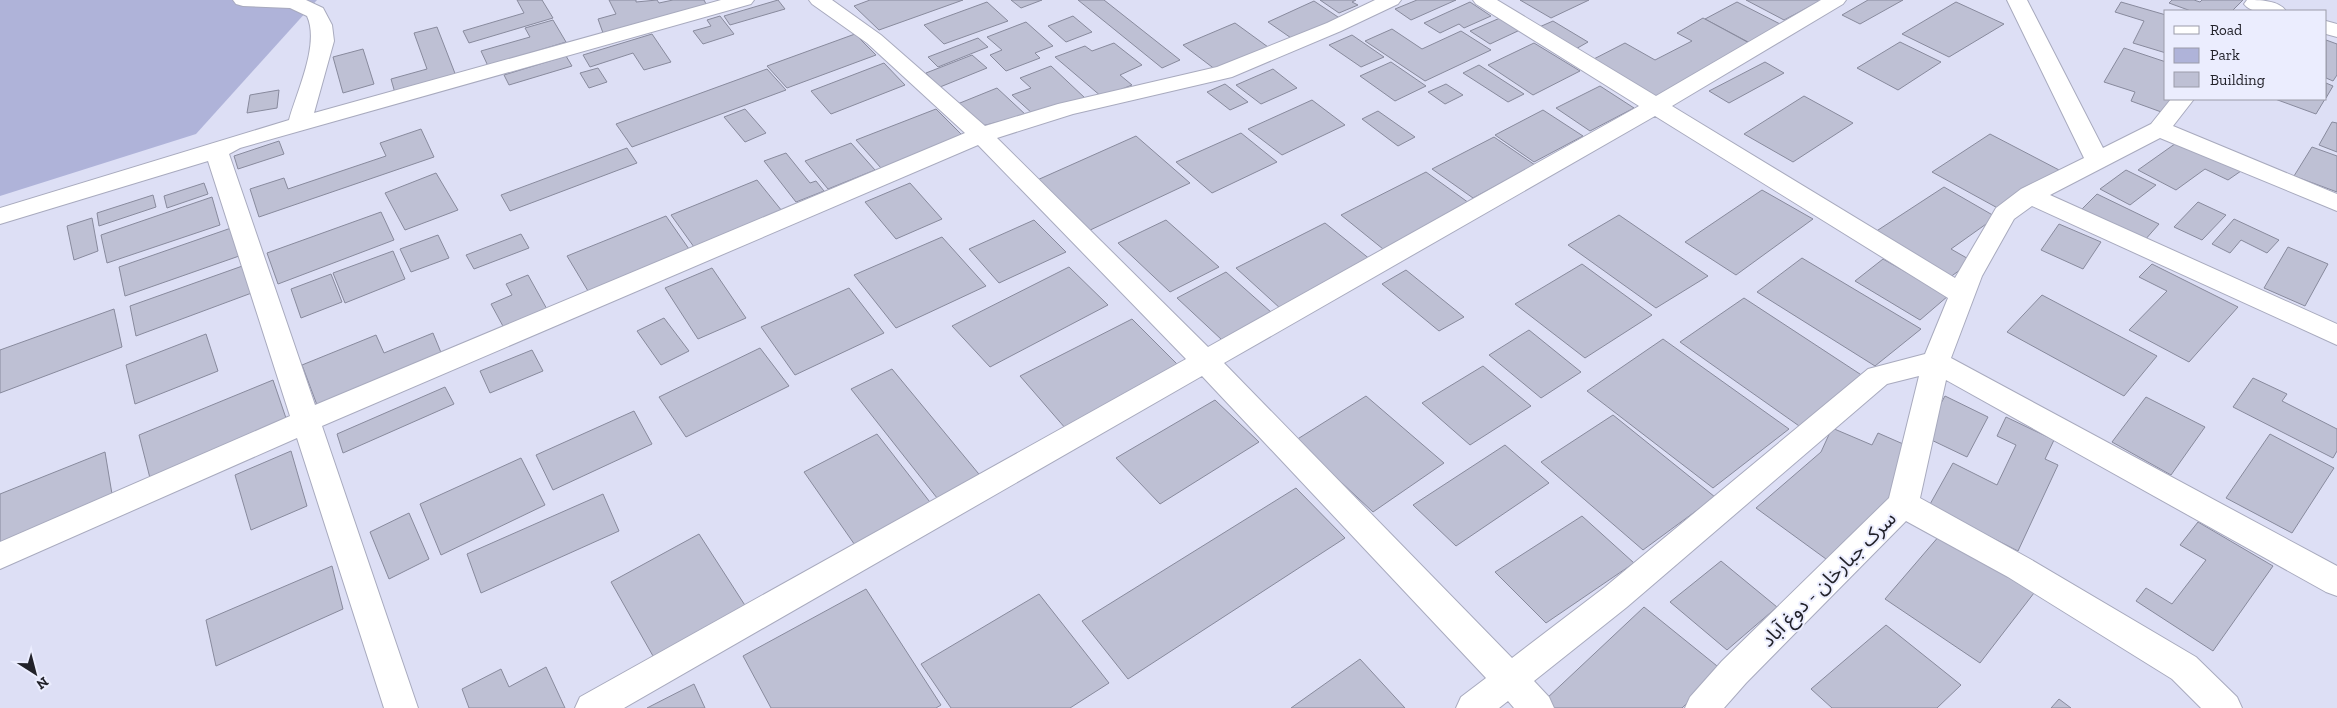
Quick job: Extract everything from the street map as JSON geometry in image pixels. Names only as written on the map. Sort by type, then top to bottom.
[{"type":"street","points":[[244,0],[294,2],[316,12],[322,25],[323,41],[299,124]]},
{"type":"street","points":[[0,216],[216,152],[232,143],[744,0]]},
{"type":"street","points":[[819,0],[874,39],[981,135],[1204,360],[1537,708]]},
{"type":"street","points":[[0,556],[306,421],[676,266],[981,135],[1066,109],[1224,72],[1334,27],[1391,0]]},
{"type":"street","points":[[1483,0],[1963,295]]},
{"type":"street","points":[[592,708],[1204,360],[1656,106],[1836,0]]},
{"type":"street","points":[[2016,0],[2098,160]]},
{"type":"street","points":[[2254,5],[2272,10]]},
{"type":"street","name":"سرک جبارخان - دوغ آباد","points":[[1702,708],[1734,672],[1903,504],[1936,362],[1969,276],[2005,214],[2030,195],[2159,130],[2183,100]]},
{"type":"street","points":[[2159,130],[2337,203]]},
{"type":"street","points":[[216,152],[402,708]]},
{"type":"street","points":[[2030,195],[2337,335]]},
{"type":"street","points":[[1473,708],[1616,597],[1878,376],[1936,362],[2337,582]]},
{"type":"street","points":[[1903,504],[2019,568],[2184,668],[2225,708]]},
{"type":"green space","points":[[0,0],[317,0],[196,134],[0,196]]},
{"type":"building","points":[[517,0],[542,0],[553,18],[469,43],[463,31],[524,13]]},
{"type":"building","points":[[609,0],[636,0],[636,2],[657,0],[659,3],[673,0],[704,0],[707,6],[603,33],[598,19],[616,14]]},
{"type":"building","points":[[778,0],[785,9],[730,25],[724,16]]},
{"type":"building","points":[[870,0],[963,0],[879,30],[854,6]]},
{"type":"building","points":[[1011,0],[1042,0],[1021,8]]},
{"type":"building","points":[[1078,0],[1104,0],[1180,60],[1162,68]]},
{"type":"building","points":[[1320,0],[1356,0],[1352,2],[1358,5],[1339,13]]},
{"type":"building","points":[[1417,0],[1456,0],[1411,20],[1395,9]]},
{"type":"building","points":[[1520,0],[1589,0],[1551,18]]},
{"type":"building","points":[[1746,0],[1822,0],[1784,20]]},
{"type":"building","points":[[1868,0],[1903,0],[1860,24],[1842,15]]},
{"type":"building","points":[[2172,0],[2194,0],[2200,2],[2202,0],[2243,0],[2233,10],[2188,10],[2169,3]]},
{"type":"building","points":[[1314,1],[1341,19],[1294,40],[1268,22]]},
{"type":"building","points":[[987,2],[1008,21],[944,44],[924,25]]},
{"type":"building","points":[[1470,2],[1491,16],[1464,28],[1459,24],[1440,33],[1424,23]]},
{"type":"building","points":[[1737,2],[1782,25],[1750,43],[1705,19]]},
{"type":"building","points":[[1956,2],[2004,24],[1949,57],[1902,34]]},
{"type":"building","points":[[2121,2],[2164,14],[2164,52],[2133,43],[2144,21],[2115,12]]},
{"type":"building","points":[[720,16],[734,34],[703,44],[693,31],[711,26],[707,20]]},
{"type":"building","points":[[1073,16],[1092,32],[1066,42],[1048,26]]},
{"type":"building","points":[[1500,18],[1520,30],[1490,44],[1470,31]]},
{"type":"building","points":[[1703,18],[1751,44],[1652,100],[1588,62],[1625,43],[1655,60],[1692,41],[1677,33]]},
{"type":"building","points":[[553,20],[566,42],[488,66],[481,51],[530,37],[525,28]]},
{"type":"building","points":[[1553,21],[1588,42],[1574,50],[1537,28]]},
{"type":"building","points":[[1026,22],[1053,46],[1035,53],[1040,58],[1006,71],[990,55],[1002,50],[987,37]]},
{"type":"building","points":[[1235,23],[1268,47],[1216,70],[1183,45]]},
{"type":"building","points":[[437,27],[456,76],[395,93],[391,79],[427,69],[414,33]]},
{"type":"building","points":[[1392,29],[1422,49],[1461,31],[1491,50],[1425,81],[1365,41]]},
{"type":"building","points":[[652,34],[671,62],[644,70],[633,53],[590,67],[583,55]]},
{"type":"building","points":[[855,34],[876,55],[787,88],[767,66]]},
{"type":"building","points":[[1352,35],[1384,57],[1361,67],[1329,45]]},
{"type":"building","points":[[978,38],[988,47],[938,67],[928,57]]},
{"type":"building","points":[[2327,40],[2337,44],[2337,75],[2333,81],[2327,78]]},
{"type":"building","points":[[1900,42],[1941,62],[1898,90],[1857,68]]},
{"type":"building","points":[[1114,43],[1142,65],[1120,75],[1132,85],[1102,97],[1055,57],[1085,46],[1092,51]]},
{"type":"building","points":[[1534,43],[1580,71],[1533,95],[1488,65]]},
{"type":"building","points":[[2124,48],[2164,61],[2164,100],[2170,100],[2164,113],[2131,101],[2135,92],[2104,82]]},
{"type":"building","points":[[363,49],[374,84],[343,93],[333,57]]},
{"type":"building","points":[[972,55],[987,68],[940,87],[926,73]]},
{"type":"building","points":[[566,56],[572,66],[509,85],[504,75]]},
{"type":"building","points":[[1391,62],[1426,86],[1395,101],[1360,76]]},
{"type":"building","points":[[1765,62],[1784,73],[1729,103],[1709,91]]},
{"type":"building","points":[[884,63],[905,85],[831,114],[811,91]]},
{"type":"building","points":[[1479,65],[1524,94],[1508,102],[1463,73]]},
{"type":"building","points":[[1051,66],[1085,98],[1033,114],[1012,95],[1031,88],[1020,78]]},
{"type":"building","points":[[598,68],[607,82],[589,88],[580,73]]},
{"type":"building","points":[[767,69],[786,90],[632,147],[616,124]]},
{"type":"building","points":[[1273,69],[1297,88],[1261,104],[1236,85]]},
{"type":"building","points":[[2327,83],[2333,86],[2327,96]]},
{"type":"building","points":[[1225,84],[1248,102],[1230,110],[1207,92]]},
{"type":"building","points":[[1446,84],[1463,95],[1445,104],[1428,92]]},
{"type":"building","points":[[1600,86],[1634,108],[1590,131],[1556,108]]},
{"type":"building","points":[[997,88],[1026,115],[978,127],[955,105]]},
{"type":"building","points":[[279,90],[277,108],[247,113],[250,95]]},
{"type":"building","points":[[1804,96],[1853,123],[1793,162],[1744,134]]},
{"type":"building","points":[[1312,100],[1345,125],[1282,155],[1248,129]]},
{"type":"building","points":[[2278,100],[2324,100],[2316,114]]},
{"type":"building","points":[[745,109],[766,133],[745,142],[724,117]]},
{"type":"building","points":[[936,109],[962,135],[881,168],[856,140]]},
{"type":"building","points":[[1543,110],[1583,136],[1534,162],[1495,135]]},
{"type":"building","points":[[1378,111],[1415,137],[1398,146],[1362,119]]},
{"type":"building","points":[[2332,122],[2337,123],[2337,152],[2319,145]]},
{"type":"building","points":[[421,129],[434,157],[259,217],[250,189],[284,178],[288,189],[386,156],[380,143]]},
{"type":"building","points":[[1241,133],[1277,162],[1212,193],[1176,162]]},
{"type":"building","points":[[1990,134],[2061,171],[2003,211],[1932,172]]},
{"type":"building","points":[[1136,136],[1190,183],[1086,232],[1035,181]]},
{"type":"building","points":[[1494,137],[1535,165],[1473,198],[1432,169]]},
{"type":"building","points":[[279,141],[284,154],[238,169],[234,156]]},
{"type":"building","points":[[2179,141],[2241,171],[2228,180],[2205,169],[2176,190],[2138,170]]},
{"type":"building","points":[[851,143],[875,170],[828,189],[805,161]]},
{"type":"building","points":[[2312,147],[2337,156],[2337,192],[2294,176]]},
{"type":"building","points":[[627,148],[637,163],[510,211],[501,195]]},
{"type":"building","points":[[786,153],[810,183],[816,181],[824,191],[796,202],[764,161]]},
{"type":"building","points":[[2126,170],[2156,185],[2130,205],[2100,189]]},
{"type":"building","points":[[1426,172],[1469,203],[1383,249],[1341,215]]},
{"type":"building","points":[[436,173],[458,210],[405,230],[385,193]]},
{"type":"building","points":[[757,180],[782,211],[694,247],[671,215]]},
{"type":"building","points":[[204,183],[208,194],[167,208],[164,196]]},
{"type":"building","points":[[910,183],[942,219],[896,239],[865,202]]},
{"type":"building","points":[[1944,187],[1996,217],[1951,249],[1972,261],[1949,278],[1875,232]]},
{"type":"building","points":[[1762,190],[1813,219],[1736,275],[1685,242]]},
{"type":"building","points":[[2097,194],[2159,224],[2144,241],[2081,210]]},
{"type":"building","points":[[153,195],[156,207],[99,226],[97,213]]},
{"type":"building","points":[[212,197],[220,225],[107,263],[101,235]]},
{"type":"building","points":[[2198,202],[2226,215],[2202,240],[2174,227]]},
{"type":"building","points":[[381,212],[394,240],[278,284],[267,253]]},
{"type":"building","points":[[1619,215],[1708,276],[1656,308],[1568,245]]},
{"type":"building","points":[[666,216],[689,249],[588,291],[567,256]]},
{"type":"building","points":[[92,218],[98,251],[74,260],[67,226]]},
{"type":"building","points":[[2234,219],[2279,240],[2267,253],[2241,240],[2230,253],[2212,244]]},
{"type":"building","points":[[1034,220],[1066,252],[999,283],[969,249]]},
{"type":"building","points":[[1166,220],[1219,267],[1170,292],[1118,243]]},
{"type":"building","points":[[1325,223],[1371,260],[1281,309],[1236,268]]},
{"type":"building","points":[[2059,224],[2101,242],[2083,269],[2041,250]]},
{"type":"building","points":[[234,227],[242,255],[125,296],[119,267]]},
{"type":"building","points":[[521,234],[529,248],[474,269],[466,255]]},
{"type":"building","points":[[438,235],[449,258],[411,272],[400,249]]},
{"type":"building","points":[[942,237],[986,286],[896,328],[854,275]]},
{"type":"building","points":[[2288,247],[2328,264],[2305,306],[2264,288]]},
{"type":"building","points":[[393,251],[405,279],[345,303],[333,273]]},
{"type":"building","points":[[1802,258],[1921,329],[1875,366],[1757,292]]},
{"type":"building","points":[[1883,259],[1948,296],[1920,320],[1855,281]]},
{"type":"building","points":[[248,264],[257,291],[136,336],[130,306]]},
{"type":"building","points":[[1582,264],[1652,315],[1585,358],[1515,304]]},
{"type":"building","points":[[2152,264],[2238,307],[2189,362],[2129,330],[2167,291],[2139,277]]},
{"type":"building","points":[[1069,267],[1108,305],[990,367],[952,326]]},
{"type":"building","points":[[712,268],[746,318],[698,339],[665,288]]},
{"type":"building","points":[[1406,270],[1464,317],[1439,331],[1382,284]]},
{"type":"building","points":[[1226,272],[1272,313],[1222,340],[1177,298]]},
{"type":"building","points":[[331,274],[342,302],[301,318],[291,289]]},
{"type":"building","points":[[528,275],[548,311],[504,328],[491,304],[512,295],[506,284]]},
{"type":"building","points":[[849,288],[884,333],[795,375],[761,327]]},
{"type":"building","points":[[2042,295],[2157,356],[2124,396],[2007,332]]},
{"type":"building","points":[[1744,298],[1866,378],[1802,428],[1680,342]]},
{"type":"building","points":[[114,309],[122,347],[0,393],[0,350]]},
{"type":"building","points":[[664,318],[689,351],[661,365],[637,331]]},
{"type":"building","points":[[1132,319],[1180,367],[1066,429],[1020,376]]},
{"type":"building","points":[[1529,330],[1581,372],[1541,398],[1489,355]]},
{"type":"building","points":[[433,333],[442,355],[317,405],[302,365],[376,335],[384,353]]},
{"type":"building","points":[[206,334],[218,371],[135,404],[126,365]]},
{"type":"building","points":[[1663,339],[1789,429],[1713,488],[1587,391]]},
{"type":"building","points":[[760,348],[789,386],[686,437],[659,397]]},
{"type":"building","points":[[532,350],[543,371],[490,393],[480,371]]},
{"type":"building","points":[[1483,366],[1531,406],[1470,445],[1422,403]]},
{"type":"building","points":[[892,369],[983,479],[941,503],[851,389]]},
{"type":"building","points":[[2253,378],[2287,394],[2282,401],[2337,429],[2337,451],[2333,458],[2233,407]]},
{"type":"building","points":[[273,380],[288,424],[151,482],[139,435]]},
{"type":"building","points":[[445,387],[454,404],[343,453],[337,434]]},
{"type":"building","points":[[1366,396],[1444,463],[1373,512],[1296,440]]},
{"type":"building","points":[[1945,396],[1988,417],[1967,457],[1923,436]]},
{"type":"building","points":[[2146,397],[2205,427],[2171,475],[2112,442]]},
{"type":"building","points":[[1215,400],[1259,442],[1160,504],[1116,458]]},
{"type":"building","points":[[634,411],[652,444],[553,490],[536,455]]},
{"type":"building","points":[[1613,415],[1715,497],[1643,550],[1541,462]]},
{"type":"building","points":[[2006,417],[2054,440],[2045,459],[2058,465],[2018,551],[1929,506],[1953,463],[1997,485],[2016,445],[1997,436]]},
{"type":"building","points":[[1832,428],[1872,445],[1878,433],[1910,447],[1890,499],[1826,559],[1756,508],[1821,452]]},
{"type":"building","points":[[877,434],[933,506],[857,548],[804,472]]},
{"type":"building","points":[[2270,434],[2334,468],[2292,533],[2226,498]]},
{"type":"building","points":[[1505,445],[1549,483],[1456,546],[1413,505]]},
{"type":"building","points":[[291,451],[307,506],[251,530],[235,475]]},
{"type":"building","points":[[105,452],[113,500],[0,546],[0,494]]},
{"type":"building","points":[[521,458],[545,505],[441,555],[420,504]]},
{"type":"building","points":[[1296,488],[1345,538],[1128,679],[1082,621]]},
{"type":"building","points":[[603,494],[619,531],[481,593],[467,554]]},
{"type":"building","points":[[409,513],[429,559],[389,579],[370,532]]},
{"type":"building","points":[[1582,516],[1634,563],[1546,623],[1495,572]]},
{"type":"building","points":[[2198,522],[2273,566],[2213,651],[2136,601],[2146,588],[2172,604],[2206,560],[2180,545]]},
{"type":"building","points":[[699,534],[748,610],[657,663],[611,582]]},
{"type":"building","points":[[1940,535],[2034,593],[1980,663],[1885,599]]},
{"type":"building","points":[[1721,561],[1777,607],[1727,650],[1670,602]]},
{"type":"building","points":[[332,566],[343,609],[216,666],[206,620]]},
{"type":"building","points":[[866,589],[941,705],[936,708],[771,708],[743,656]]},
{"type":"building","points":[[1039,594],[1109,683],[1070,708],[951,708],[921,664]]},
{"type":"building","points":[[1644,607],[1722,670],[1682,708],[1553,708],[1545,700]]},
{"type":"building","points":[[1886,625],[1961,685],[1937,708],[1832,708],[1811,689]]},
{"type":"building","points":[[1360,659],[1405,708],[1291,708]]},
{"type":"building","points":[[546,667],[565,708],[469,708],[462,689],[501,669],[509,687]]},
{"type":"building","points":[[694,684],[705,708],[647,708]]},
{"type":"building","points":[[2059,699],[2071,708],[2051,708]]}]
